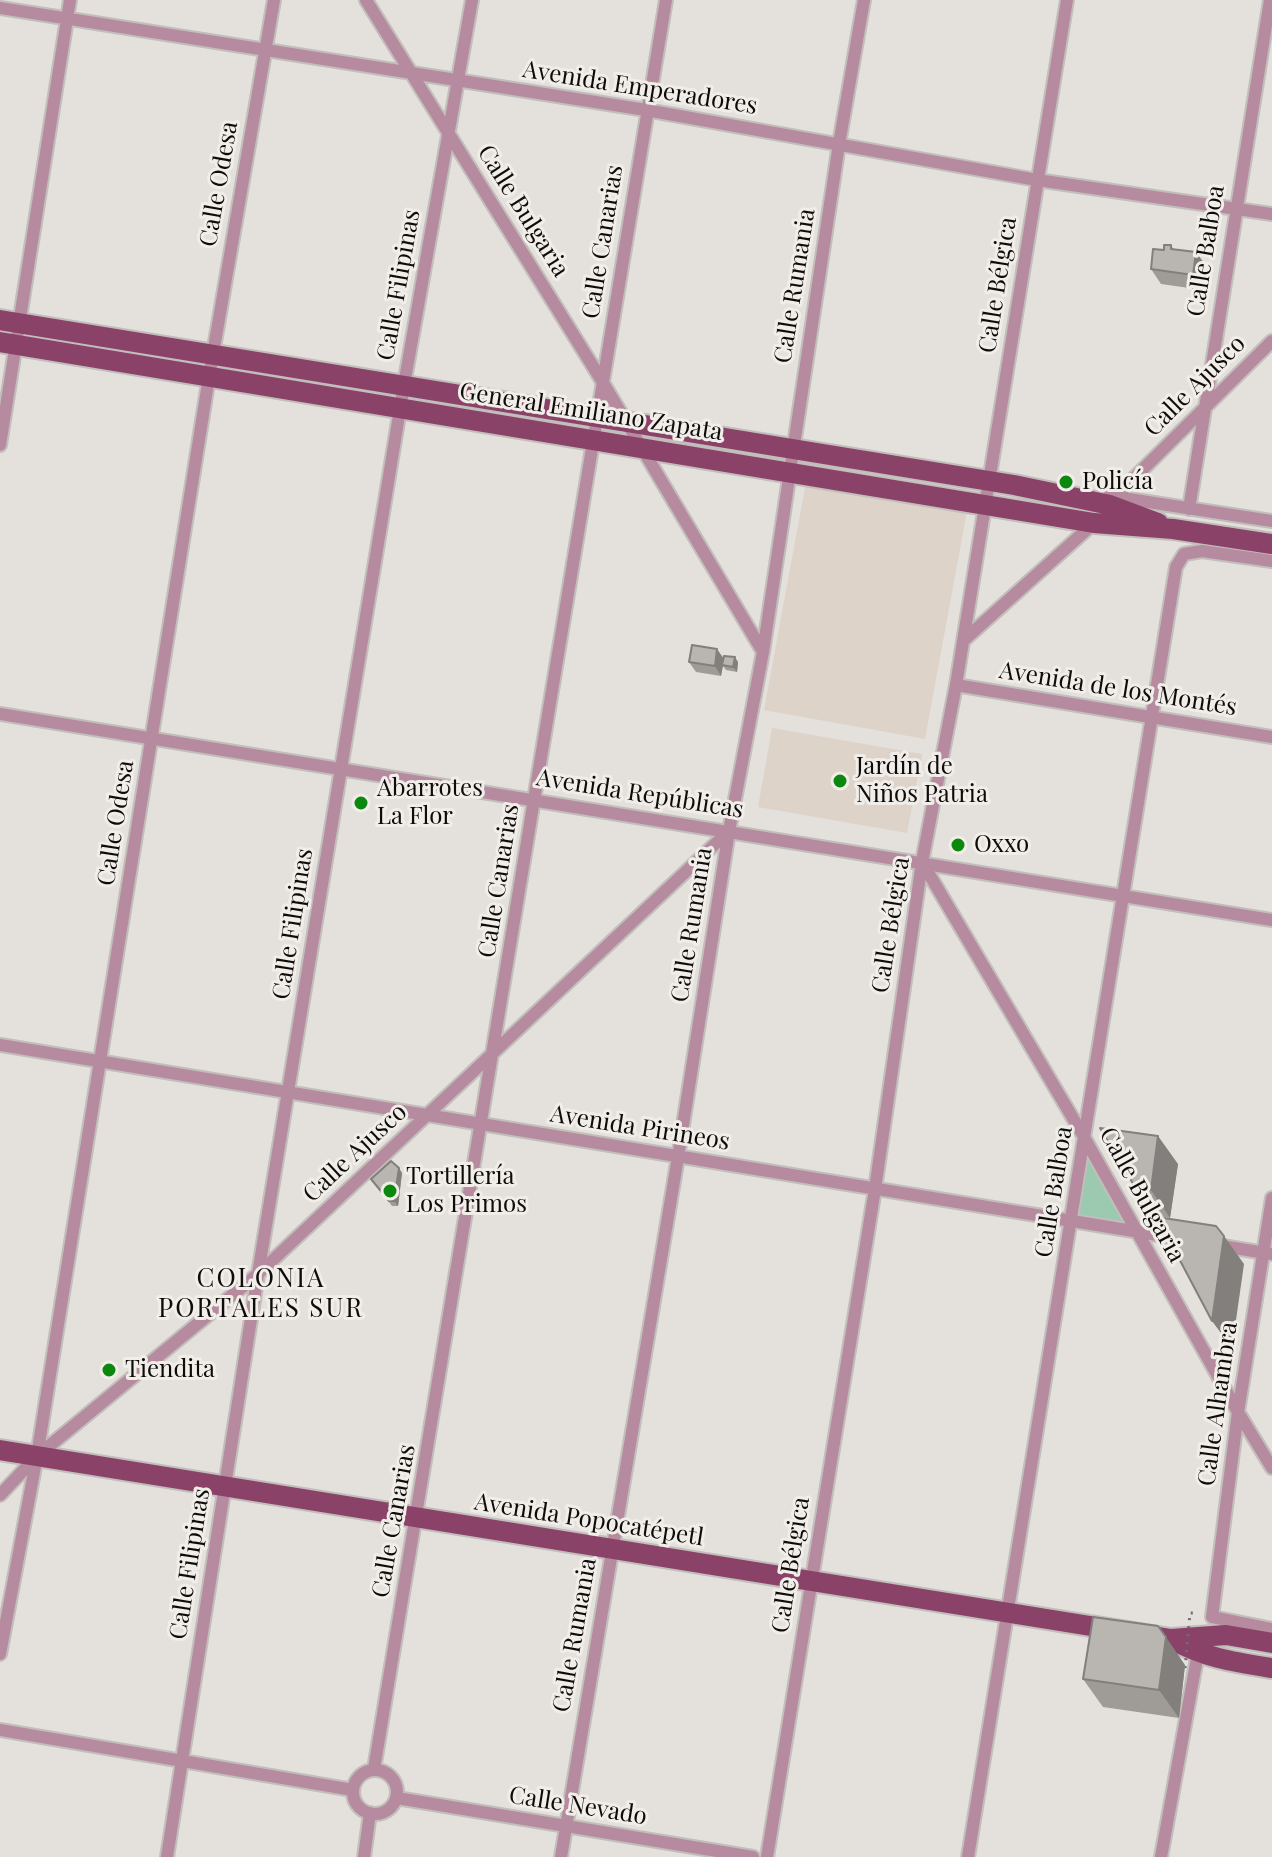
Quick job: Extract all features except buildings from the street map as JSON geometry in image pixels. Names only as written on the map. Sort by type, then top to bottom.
[{"type":"main road","name":"General Emiliano Zapata","points":[[9,321],[1072,495],[1110,505],[1173,529]]},
{"type":"main road","name":"General Emiliano Zapata","points":[[8,343],[1094,523],[1173,529],[1272,544]]},
{"type":"main road","name":"Avenida Popocatépetl","points":[[0,1450],[1171,1639],[1199,1645],[1223,1660],[1272,1668]]},
{"type":"main road","name":"Avenida Popocatépetl","points":[[1199,1645],[1226,1635],[1272,1643]]},
{"type":"street","points":[[0,445],[9,321],[70,0]]},
{"type":"street","name":"Calle Odesa","points":[[0,1654],[37,1456],[209,377],[274,0]]},
{"type":"street","name":"Calle Bulgaria","points":[[366,0],[643,447],[763,652]]},
{"type":"street","name":"Calle Filipinas","points":[[167,1857],[258,1274],[400,407],[472,0]]},
{"type":"street","name":"Calle Canarias","points":[[374,1769],[666,0]]},
{"type":"street","name":"Calle Rumania","points":[[561,1857],[729,831],[763,652],[839,144],[864,0]]},
{"type":"street","name":"Calle Bélgica","points":[[767,1857],[875,1189],[922,862],[956,685],[1067,0]]},
{"type":"street","name":"Calle Balboa","points":[[1189,509],[1270,0]]},
{"type":"street","name":"Avenida Emperadores","points":[[0,8],[646,110],[1037,180],[1272,214]]},
{"type":"street","name":"Calle Ajusco","points":[[1115,497],[1272,341]]},
{"type":"street","name":"General Emiliano Zapata","points":[[1072,495],[1115,497],[1272,521]]},
{"type":"street","points":[[963,641],[1094,523]]},
{"type":"street","name":"Calle Balboa","points":[[968,1857],[1176,567],[1184,554],[1202,551],[1272,561]]},
{"type":"street","name":"Avenida de los Montés","points":[[956,685],[1272,737]]},
{"type":"street","name":"Avenida Repúblicas","points":[[0,714],[1272,920]]},
{"type":"street","name":"Calle Ajusco","points":[[0,1495],[37,1456],[258,1274],[729,831]]},
{"type":"street","name":"Calle Bulgaria","points":[[922,862],[1084,1137],[1272,1468]]},
{"type":"street","name":"Avenida Pirineos","points":[[0,1045],[1268,1254]]},
{"type":"street","name":"Calle Alhambra","points":[[1272,1198],[1268,1254],[1238,1412],[1212,1617],[1272,1629]]},
{"type":"street","points":[[1161,1857],[1199,1645]]},
{"type":"street","points":[[0,1730],[353,1790]]},
{"type":"street","points":[[374,1769],[388,1773],[398,1791],[397,1798],[386,1811],[370,1813],[360,1807],[353,1790],[360,1776],[374,1769]]},
{"type":"street","name":"Calle Nevado","points":[[397,1798],[753,1857]]},
{"type":"street","points":[[364,1857],[370,1813]]},
{"type":"path","points":[[1184,1672],[1190,1613],[1194,1613]]},
{"type":"shaded area","points":[[806,482],[967,511],[925,739],[764,710]]},
{"type":"shaded area","name":"Jardín de Niños Patria","points":[[772,728],[922,754],[907,833],[758,807]]},
{"type":"green space","points":[[1084,1138],[1137,1232],[1072,1219]]},
{"type":"place","name":"Policía","points":[[1066,482]]},
{"type":"place","name":"Jardín de Niños Patria","points":[[840,781]]},
{"type":"place","name":"Abarrotes La Flor","points":[[361,803]]},
{"type":"place","name":"Oxxo","points":[[958,845]]},
{"type":"place","name":"Tortillería Los Primos","points":[[390,1191]]},
{"type":"place","name":"Tiendita","points":[[109,1370]]},
{"type":"district","name":"COLONIA PORTALES SUR","points":[[261,1294]]}]
